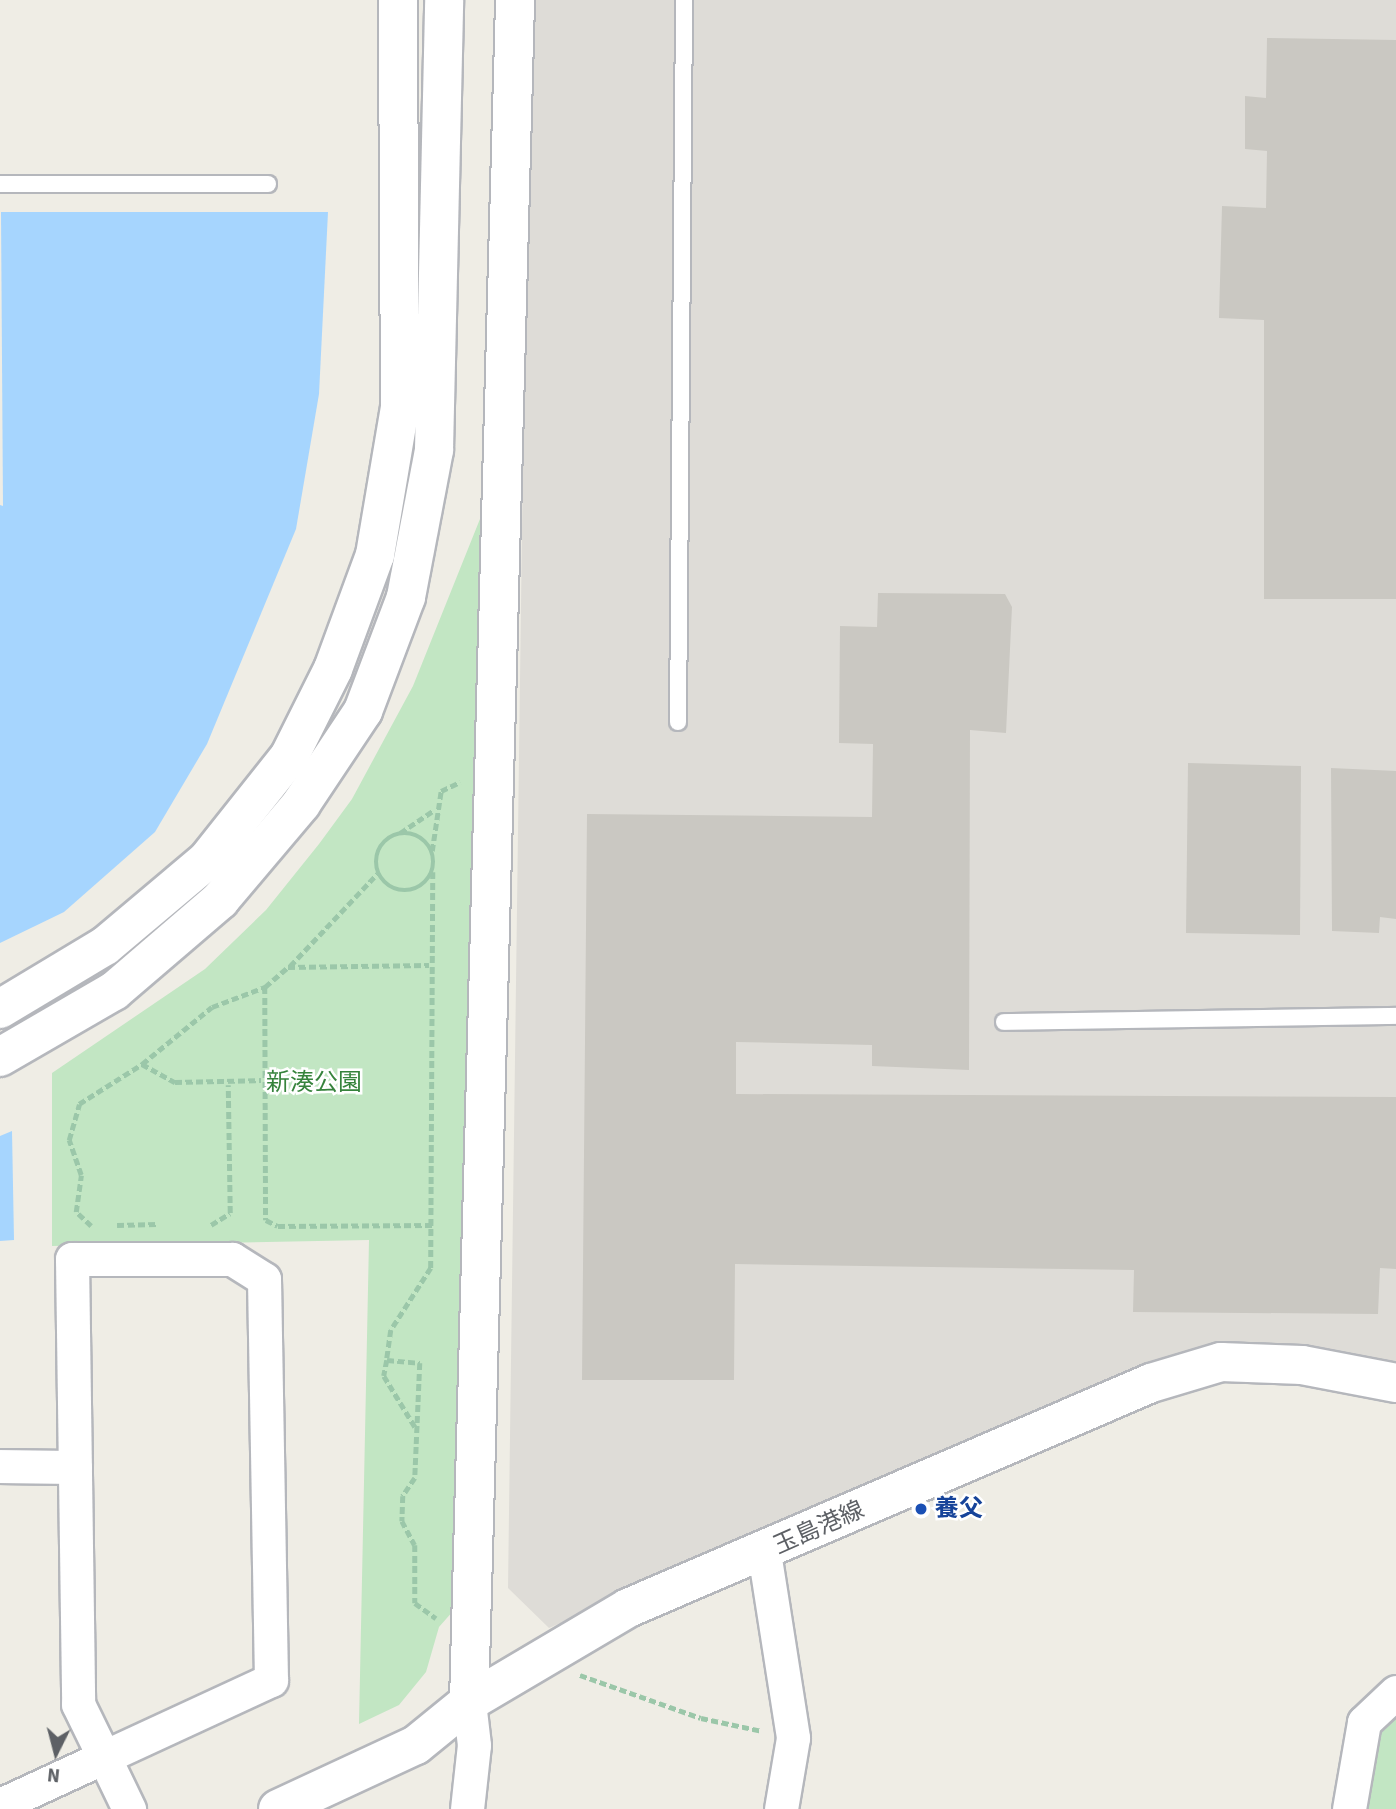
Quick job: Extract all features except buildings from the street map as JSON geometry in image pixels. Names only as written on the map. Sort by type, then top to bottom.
[{"type":"street","points":[[0,1009],[105,946],[207,860],[289,757],[332,669],[376,555],[400,407],[398,0]]},
{"type":"street","points":[[0,1057],[114,991],[220,900],[301,804],[363,710],[406,597],[434,450],[444,0]]},
{"type":"street","points":[[467,1809],[474,1745],[469,1702],[515,0]]},
{"type":"street","points":[[0,1805],[104,1757],[271,1680],[264,1279],[232,1259],[72,1259],[78,1704],[104,1757],[129,1809]]},
{"type":"street","name":"玉島港線","points":[[278,1809],[416,1745],[469,1702],[628,1608],[764,1552],[1151,1383],[1222,1362],[1302,1365],[1396,1383]]},
{"type":"street","points":[[0,1466],[75,1467]]},
{"type":"street","points":[[764,1552],[793,1738],[782,1809]]},
{"type":"street","points":[[1349,1809],[1364,1722],[1396,1692]]},
{"type":"lane","points":[[678,722],[684,0]]},
{"type":"lane","points":[[0,184],[268,184]]},
{"type":"lane","points":[[1004,1022],[1396,1016]]},
{"type":"path","points":[[418,1431],[384,1376],[390,1330],[431,1268],[433,1225],[429,965],[433,811],[441,791],[467,780]]},
{"type":"path","points":[[433,811],[377,853],[377,873],[391,888],[410,891],[433,872]]},
{"type":"path","points":[[399,834],[419,836],[432,852]]},
{"type":"path","points":[[101,1227],[76,1212],[81,1175],[69,1140],[71,1117],[79,1104],[142,1064],[212,1007],[265,987],[288,967],[377,873]]},
{"type":"path","points":[[288,967],[429,965]]},
{"type":"path","points":[[265,987],[261,1080],[264,1213],[272,1225],[433,1225]]},
{"type":"path","points":[[142,1064],[175,1082],[228,1085],[261,1080]]},
{"type":"path","points":[[197,1225],[216,1224],[230,1213],[228,1085]]},
{"type":"path","points":[[109,1227],[168,1224]]},
{"type":"path","points":[[387,1360],[420,1363],[415,1478],[403,1496],[402,1521],[415,1545],[415,1603],[447,1623]]},
{"type":"path","points":[[541,1657],[601,1686],[701,1718],[793,1738]]},
{"type":"shaded area","points":[[529,0],[1396,0],[1396,1362],[1215,1344],[1145,1368],[549,1628],[508,1588]]},
{"type":"green space","name":"新湊公園","points":[[486,504],[454,1610],[439,1627],[426,1672],[399,1705],[359,1724],[369,1240],[52,1246],[52,1073],[205,969],[266,910],[319,844],[352,799],[413,686]]},
{"type":"green space","points":[[1396,1706],[1396,1809],[1360,1809],[1373,1734]]},
{"type":"water","points":[[0,212],[328,212],[319,394],[296,529],[207,744],[155,832],[64,912],[0,943]]},
{"type":"water","points":[[12,1131],[14,1240],[0,1241],[0,1136]]},
{"type":"pier","points":[[1,212],[3,506],[0,505]]},
{"type":"place","name":"養父","points":[[921,1509]]}]
